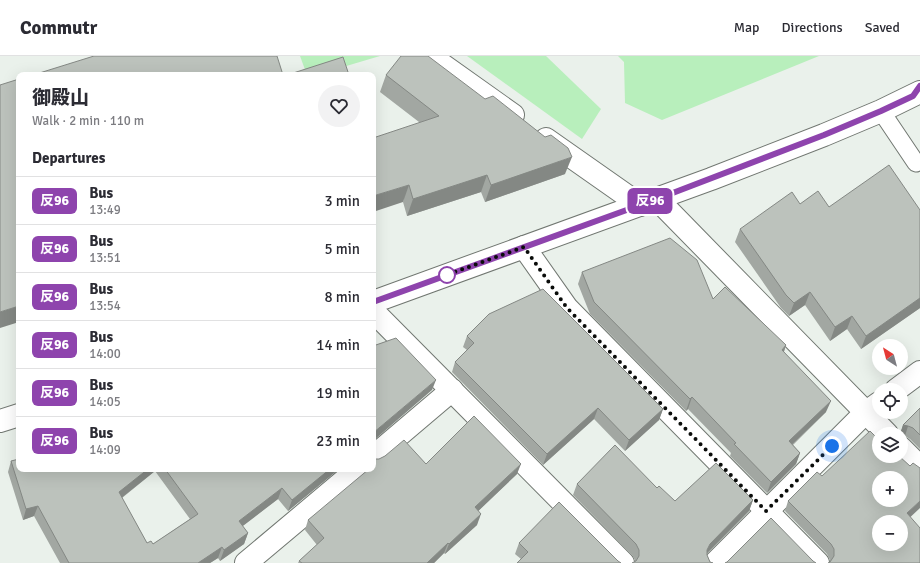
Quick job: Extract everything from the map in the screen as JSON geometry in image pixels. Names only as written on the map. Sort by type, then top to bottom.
[{"type":"street","points":[[430,56],[648,202],[743,286],[872,408],[715,563]]},
{"type":"street","points":[[376,301],[648,202],[824,135],[881,111],[918,92]]},
{"type":"street","points":[[524,247],[567,308],[818,563]]},
{"type":"street","points":[[376,314],[623,563]]},
{"type":"street","points":[[905,383],[920,372]]},
{"type":"street","points":[[376,454],[452,390]]},
{"type":"street","points":[[0,421],[16,416]]},
{"type":"street","points":[[908,455],[920,467]]},
{"type":"street","points":[[246,563],[354,472]]},
{"type":"lane","points":[[881,111],[916,163]]},
{"type":"green space","points":[[300,56],[380,56],[326,72],[306,72]]},
{"type":"green space","points":[[467,56],[546,56],[601,109],[582,139]]},
{"type":"green space","points":[[618,56],[819,56],[662,120],[625,103],[624,62]]},
{"type":"building","points":[[94,56],[277,56],[282,72],[43,72]]},
{"type":"building","points":[[401,56],[428,56],[485,99],[493,96],[545,137],[551,135],[568,148],[572,157],[491,185],[487,175],[413,199],[409,185],[376,195],[376,137],[439,116],[386,75]]},
{"type":"building","points":[[343,57],[348,72],[296,72]]},
{"type":"building","points":[[16,80],[16,307],[0,312],[0,85]]},
{"type":"building","points":[[889,165],[920,210],[920,298],[866,336],[852,316],[835,327],[810,292],[794,303],[786,295],[740,229],[792,192],[800,204],[818,191],[829,207]]},
{"type":"building","points":[[670,238],[697,260],[713,299],[725,287],[786,345],[782,350],[831,401],[789,441],[800,453],[771,482],[734,444],[736,443],[692,397],[690,399],[594,302],[582,272]]},
{"type":"building","points":[[543,289],[663,409],[629,440],[598,408],[547,454],[455,362],[474,343],[467,336],[489,314]]},
{"type":"building","points":[[396,338],[436,380],[376,430],[376,345]]},
{"type":"building","points":[[920,408],[920,435],[913,428],[903,425]]},
{"type":"building","points":[[474,416],[521,464],[475,507],[481,514],[427,563],[302,563],[299,561],[324,538],[308,520],[365,472],[376,472],[376,459],[385,456],[404,440],[426,464]]},
{"type":"building","points":[[870,431],[872,433],[872,463],[907,463],[910,466],[913,463],[920,468],[920,501],[907,513],[920,528],[920,563],[828,563],[834,556],[834,549],[831,544],[788,501],[817,472],[822,476]]},
{"type":"building","points":[[615,445],[657,488],[659,486],[675,501],[716,463],[753,500],[710,544],[707,550],[707,555],[710,562],[713,563],[632,563],[636,561],[639,556],[639,550],[636,544],[577,484]]},
{"type":"building","points":[[16,460],[16,472],[144,472],[119,492],[147,543],[151,541],[153,544],[198,514],[167,472],[326,472],[292,500],[282,488],[239,521],[248,533],[224,550],[222,547],[198,563],[69,563],[38,506],[26,509],[11,461]]},
{"type":"building","points":[[559,502],[621,563],[517,563],[528,552],[519,543]]},
{"type":"building","points":[[771,518],[816,563],[725,563],[727,562]]},
{"type":"bus line","name":"反96","points":[[376,301],[657,199],[824,135],[913,96],[920,86]]},
{"type":"route","points":[[447,275],[441,277],[524,247],[567,308],[766,511],[832,446]]}]
